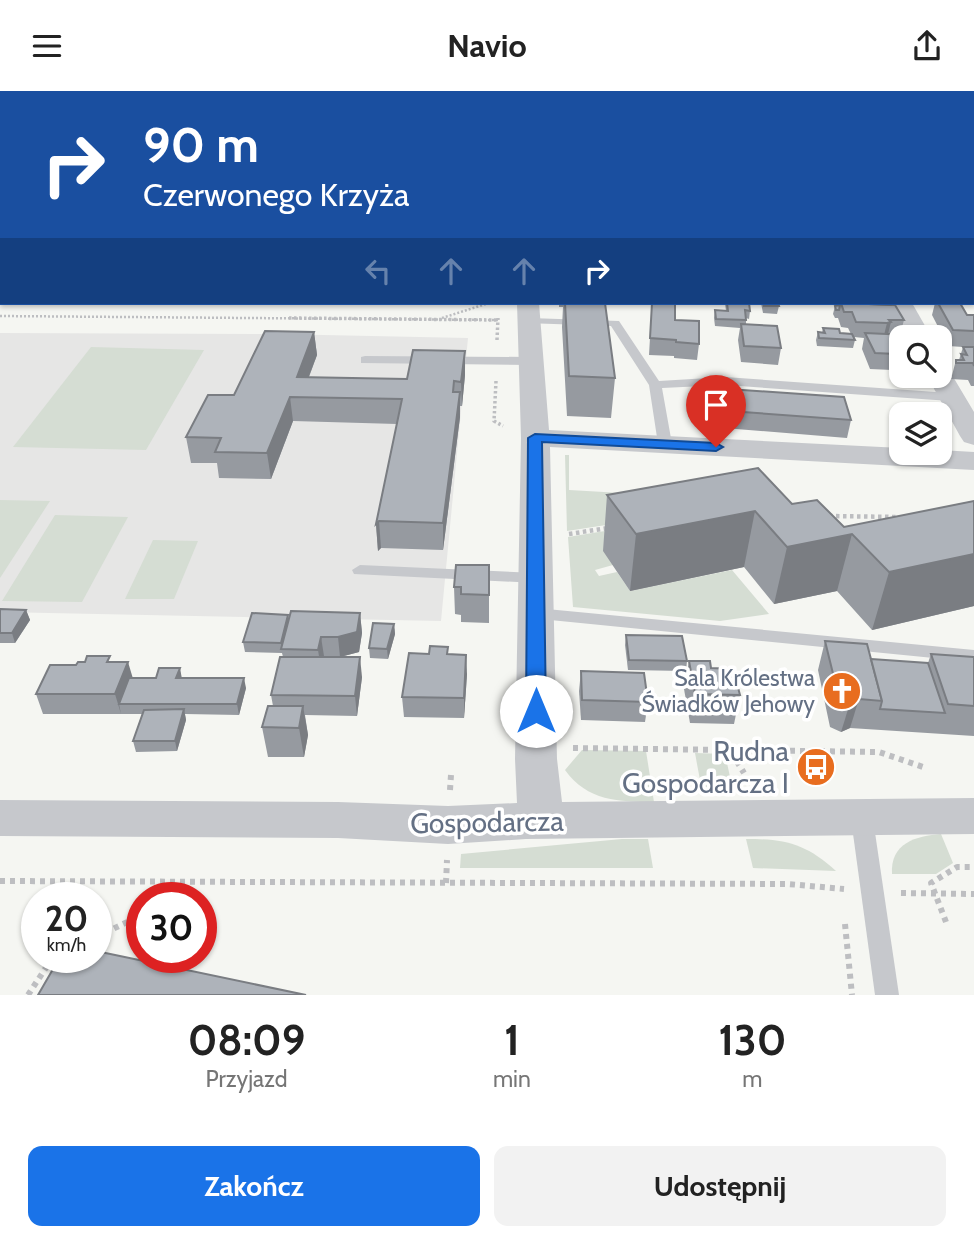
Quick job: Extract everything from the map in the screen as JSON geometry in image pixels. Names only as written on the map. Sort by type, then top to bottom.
[{"type":"street","points":[[902,305],[913,325]]},
{"type":"street","points":[[518,315],[530,361],[535,438],[536,759],[541,821]]},
{"type":"street","points":[[946,388],[974,436]]},
{"type":"street","points":[[535,438],[974,461]]},
{"type":"street","name":"Gospodarcza","points":[[0,818],[338,820],[449,825],[541,821],[974,817]]},
{"type":"lane","points":[[518,315],[615,323],[655,385],[665,444]]},
{"type":"lane","points":[[365,360],[530,361]]},
{"type":"lane","points":[[655,385],[725,381],[889,385]]},
{"type":"lane","points":[[360,570],[536,578]]},
{"type":"lane","points":[[536,614],[974,656]]},
{"type":"lane","points":[[862,819],[887,995]]},
{"type":"path","points":[[438,320],[483,305]]},
{"type":"path","points":[[0,316],[438,320],[518,315]]},
{"type":"path","points":[[817,516],[908,517]]},
{"type":"path","points":[[561,535],[614,527]]},
{"type":"path","points":[[567,752],[576,746],[879,752],[926,768]]},
{"type":"path","points":[[730,750],[744,773]]},
{"type":"path","points":[[446,883],[448,853]]},
{"type":"path","points":[[947,922],[931,883],[957,867],[974,867]]},
{"type":"path","points":[[0,881],[788,884],[844,891]]},
{"type":"path","points":[[894,893],[974,894]]},
{"type":"path","points":[[845,916],[852,995]]},
{"type":"path","points":[[28,995],[42,973]]},
{"type":"shaded area","points":[[0,333],[468,338],[441,621],[0,612]]},
{"type":"shaded area","points":[[91,347],[204,350],[146,450],[13,447]]},
{"type":"shaded area","points":[[565,455],[569,455],[569,490],[674,496],[691,512],[567,531]]},
{"type":"shaded area","points":[[0,500],[50,501],[0,578]]},
{"type":"shaded area","points":[[55,515],[128,517],[82,602],[2,601]]},
{"type":"shaded area","points":[[691,517],[613,565],[595,570],[599,576],[617,572],[630,591],[732,570],[769,614],[720,621],[573,607],[568,537]]},
{"type":"shaded area","points":[[153,540],[198,541],[174,599],[125,599]]},
{"type":"shaded area","points":[[582,750],[646,751],[654,802],[605,798],[583,788],[565,770]]},
{"type":"shaded area","points":[[695,753],[725,754],[732,786],[702,791]]},
{"type":"shaded area","points":[[941,834],[953,863],[936,874],[892,874],[895,855],[906,843]]},
{"type":"shaded area","points":[[648,839],[653,868],[460,868],[461,854]]},
{"type":"shaded area","points":[[746,839],[773,840],[795,845],[815,855],[836,871],[753,868]]},
{"type":"building","points":[[565,305],[605,305],[615,378],[569,376]]},
{"type":"building","points":[[652,305],[675,305],[675,320],[699,321],[699,344],[650,338]]},
{"type":"building","points":[[727,305],[749,305],[750,311],[745,310],[746,320],[716,319],[715,310],[728,311]]},
{"type":"building","points":[[842,305],[895,305],[904,320],[889,320],[891,322],[887,323],[856,322],[852,312],[844,312]]},
{"type":"building","points":[[939,305],[961,305],[967,315],[974,315],[974,331],[953,330]]},
{"type":"building","points":[[741,324],[777,326],[781,348],[744,346]]},
{"type":"building","points":[[823,328],[839,329],[840,333],[852,334],[855,340],[819,338],[818,332],[825,333]]},
{"type":"building","points":[[265,331],[314,332],[297,377],[407,379],[413,350],[465,351],[461,382],[454,381],[453,392],[460,392],[443,523],[379,521],[376,524],[402,399],[290,397],[267,453],[215,452],[221,438],[186,437],[208,395],[234,395]]},
{"type":"building","points":[[865,333],[889,334],[889,354],[875,353]]},
{"type":"building","points":[[963,347],[974,347],[974,366],[973,363],[956,363],[956,360],[964,360],[961,354],[967,355]]},
{"type":"building","points":[[699,387],[844,397],[851,420],[701,409]]},
{"type":"building","points":[[758,468],[792,504],[817,500],[844,527],[974,501],[974,554],[889,572],[852,534],[787,547],[755,511],[636,534],[607,495]]},
{"type":"building","points":[[456,565],[489,565],[489,595],[461,594],[461,587],[454,587]]},
{"type":"building","points":[[0,609],[26,610],[12,633],[0,633]]},
{"type":"building","points":[[291,611],[360,613],[357,632],[338,637],[321,637],[318,650],[281,649]]},
{"type":"building","points":[[252,613],[288,615],[281,643],[243,642]]},
{"type":"building","points":[[373,623],[394,624],[387,649],[369,648]]},
{"type":"building","points":[[626,635],[682,636],[687,661],[629,660]]},
{"type":"building","points":[[825,641],[867,644],[882,701],[859,699],[850,703],[839,698]]},
{"type":"building","points":[[430,646],[448,647],[447,654],[466,655],[464,698],[402,697],[409,653],[429,654]]},
{"type":"building","points":[[931,654],[974,657],[974,706],[948,704]]},
{"type":"building","points":[[87,656],[110,656],[107,662],[128,662],[115,694],[36,694],[50,665],[76,665],[78,662],[85,662]]},
{"type":"building","points":[[280,657],[360,657],[355,696],[271,695]]},
{"type":"building","points":[[871,659],[928,663],[945,713],[880,709],[882,701]]},
{"type":"building","points":[[689,661],[710,661],[711,668],[733,669],[740,695],[695,694]]},
{"type":"building","points":[[159,668],[180,668],[176,678],[244,678],[237,704],[119,704],[129,678],[156,678]]},
{"type":"building","points":[[581,671],[644,673],[648,702],[582,700]]},
{"type":"building","points":[[268,706],[303,706],[299,728],[262,727]]},
{"type":"building","points":[[184,709],[175,741],[133,741],[144,710]]},
{"type":"building","points":[[112,954],[126,957],[126,973],[201,973],[306,995],[38,995],[51,973],[112,973]]},
{"type":"place","name":"Sala Królestwa Świadków Jehowy","points":[[842,691]]},
{"type":"place","name":"Rudna Gospodarcza I","points":[[816,767]]},
{"type":"route","points":[[536,711],[535,438],[716,447]]}]
